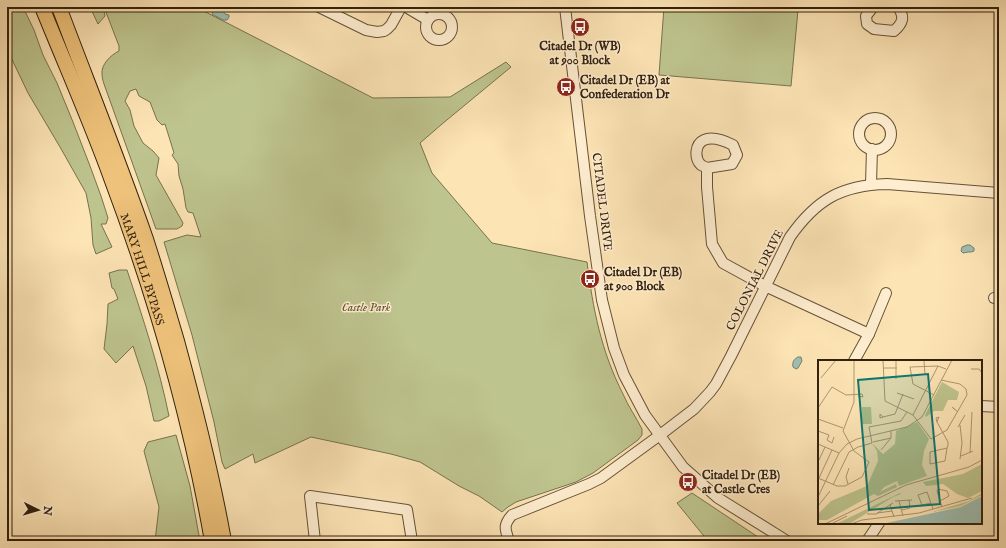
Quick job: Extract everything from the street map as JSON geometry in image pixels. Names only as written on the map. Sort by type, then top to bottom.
[{"type":"highway","name":"MARY HILL BYPASS","points":[[42,7],[100,148],[145,272],[164,336],[189,432],[212,541]]},
{"type":"highway","name":"MARY HILL BYPASS","points":[[59,7],[118,160],[165,300],[196,413],[211,475],[224,541]]},
{"type":"street","points":[[319,7],[366,30],[376,32],[384,31],[391,25],[401,7]]},
{"type":"street","points":[[406,7],[428,20]]},
{"type":"street","name":"CITADEL DRIVE","points":[[565,7],[590,216],[604,306],[614,348],[624,375],[645,416],[683,467],[718,498],[787,541]]},
{"type":"street","points":[[873,7],[866,16],[867,24],[874,29],[894,31],[900,26],[903,19],[898,7]]},
{"type":"street","points":[[871,184],[872,149]]},
{"type":"street","points":[[707,168],[712,244],[723,263],[765,286],[869,334]]},
{"type":"street","name":"COLONIAL DRIVE","points":[[509,541],[505,529],[506,521],[512,515],[601,478],[694,409],[710,392],[731,356],[790,237],[810,211],[821,203],[834,195],[849,189],[871,184],[999,193]]},
{"type":"street","points":[[855,360],[869,334],[886,293]]},
{"type":"street","points":[[982,406],[999,407]]},
{"type":"street","points":[[315,541],[310,496],[407,510],[412,541]]},
{"type":"street","points":[[867,541],[877,524]]},
{"type":"green space","points":[[7,7],[23,7],[34,30],[43,55],[57,83],[101,196],[108,218],[106,224],[101,224],[112,247],[96,254],[93,245],[91,218],[86,193],[28,93],[7,49]]},
{"type":"green space","points":[[90,7],[103,7],[105,16],[98,24]]},
{"type":"green space","name":"Castle Park","points":[[104,7],[196,7],[373,98],[450,97],[506,62],[511,67],[420,143],[432,173],[492,243],[587,262],[599,330],[615,378],[642,429],[642,435],[638,440],[593,473],[576,482],[516,502],[502,512],[479,496],[459,486],[420,462],[391,454],[311,437],[255,463],[253,454],[225,469],[222,462],[214,422],[192,335],[164,242],[187,235],[201,237],[193,213],[188,212],[186,208],[178,164],[172,155],[174,153],[165,124],[162,125],[157,120],[150,102],[139,96],[136,89],[130,91],[125,101],[130,110],[134,126],[143,143],[159,158],[156,175],[183,223],[182,226],[177,229],[156,229],[103,80],[102,70],[105,63],[110,57],[119,51],[119,46]]},
{"type":"green space","points":[[664,7],[759,7],[798,10],[791,86],[659,75]]},
{"type":"green space","points":[[119,270],[127,270],[156,361],[169,416],[159,421],[154,421],[146,386],[133,346],[116,363],[104,349],[108,304],[118,299],[114,289],[112,288],[109,273]]},
{"type":"green space","points":[[176,435],[190,486],[200,541],[155,541],[159,507],[144,451],[148,442]]},
{"type":"green space","points":[[692,493],[764,541],[708,541],[677,503]]},
{"type":"shaded area","points":[[214,8],[217,8],[229,15],[227,20],[223,20],[212,14]]},
{"type":"shaded area","points":[[967,245],[974,248],[974,251],[963,253],[961,251],[962,247]]},
{"type":"shaded area","points":[[801,357],[802,361],[796,369],[793,367],[793,364],[794,360]]},
{"type":"place","name":"Citadel Dr (WB) at 900 Block","points":[[580,27]]},
{"type":"place","name":"Citadel Dr (EB) at Confederation Dr","points":[[566,87]]},
{"type":"place","name":"Citadel Dr (EB) at 900 Block","points":[[590,279]]},
{"type":"place","name":"Citadel Dr (EB) at Castle Cres","points":[[688,482]]}]
